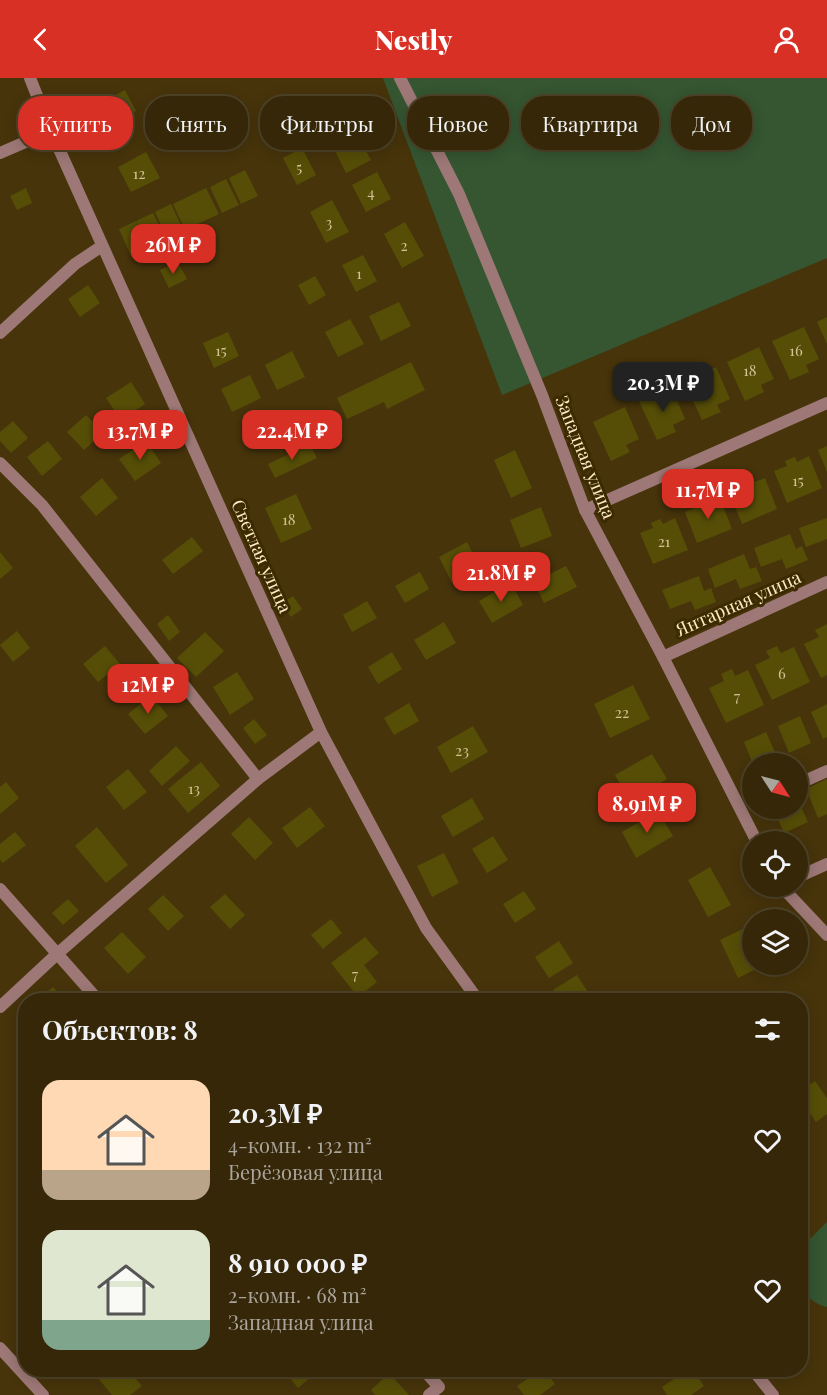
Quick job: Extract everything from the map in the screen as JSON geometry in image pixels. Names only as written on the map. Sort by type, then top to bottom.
[{"type":"street","name":"Светлая улица","points":[[30,78],[37,96]]},
{"type":"street","name":"Западная улица","points":[[400,78],[459,194],[542,396],[585,510],[752,831]]},
{"type":"street","points":[[0,153],[18,145]]},
{"type":"street","name":"Светлая улица","points":[[59,150],[321,732],[426,928],[473,993]]},
{"type":"street","points":[[0,333],[75,264],[102,246]]},
{"type":"street","points":[[585,510],[827,403]]},
{"type":"street","points":[[0,463],[42,505],[258,779]]},
{"type":"street","name":"Янтарная улица","points":[[663,657],[827,582]]},
{"type":"street","points":[[0,1007],[57,954],[258,779],[321,732]]},
{"type":"street","points":[[808,780],[827,771]]},
{"type":"street","points":[[808,873],[827,864]]},
{"type":"street","points":[[0,889],[92,993]]},
{"type":"street","points":[[791,897],[827,935]]},
{"type":"street","points":[[0,1348],[18,1368]]},
{"type":"street","points":[[27,1377],[43,1395]]},
{"type":"street","points":[[429,1395],[440,1387],[431,1377]]},
{"type":"street","points":[[759,1377],[773,1395]]},
{"type":"green space","points":[[383,78],[827,78],[827,258],[502,395],[410,150],[509,150],[509,96],[407,96],[407,142],[395,110],[395,96],[390,96]]},
{"type":"green space","points":[[827,1222],[827,1307],[808,1297],[808,1241]]},
{"type":"building","points":[[125,90],[128,96],[114,96]]},
{"type":"building","points":[[303,150],[316,175],[297,185],[283,158]]},
{"type":"building","points":[[334,150],[366,150],[371,160],[346,173]]},
{"type":"building","points":[[146,152],[160,178],[131,192],[118,167]]},
{"type":"building","points":[[245,170],[258,196],[241,204],[229,178]]},
{"type":"building","points":[[377,172],[391,199],[366,212],[352,185]]},
{"type":"building","points":[[226,179],[239,205],[222,213],[210,187]]},
{"type":"building","points":[[26,188],[32,203],[17,210],[10,196]]},
{"type":"building","points":[[206,188],[219,214],[185,230],[173,204]]},
{"type":"building","points":[[332,200],[349,232],[326,243],[310,212]]},
{"type":"building","points":[[171,204],[184,231],[167,239],[155,212]]},
{"type":"building","points":[[153,213],[166,239],[149,247],[136,221]]},
{"type":"building","points":[[136,221],[148,248],[131,256],[119,229]]},
{"type":"building","points":[[405,222],[424,256],[402,268],[384,234]]},
{"type":"building","points":[[363,255],[377,281],[356,292],[342,265]]},
{"type":"building","points":[[177,261],[187,279],[169,288],[160,270]]},
{"type":"building","points":[[315,276],[326,295],[309,305],[298,285]]},
{"type":"building","points":[[88,285],[100,303],[80,317],[68,299]]},
{"type":"building","points":[[399,302],[411,326],[381,341],[369,316]]},
{"type":"building","points":[[827,317],[827,344],[817,322]]},
{"type":"building","points":[[350,319],[364,344],[338,357],[325,332]]},
{"type":"building","points":[[804,327],[819,359],[806,365],[809,372],[790,380],[772,341]]},
{"type":"building","points":[[228,332],[239,356],[214,368],[203,343]]},
{"type":"building","points":[[759,347],[774,379],[761,385],[764,392],[745,401],[727,362]]},
{"type":"building","points":[[292,351],[305,377],[277,390],[265,365]]},
{"type":"building","points":[[411,362],[425,390],[387,409],[384,402],[347,419],[337,398]]},
{"type":"building","points":[[716,367],[730,399],[717,405],[721,412],[702,420],[684,382]]},
{"type":"building","points":[[250,375],[261,398],[232,412],[221,389]]},
{"type":"building","points":[[131,382],[145,404],[121,420],[106,398]]},
{"type":"building","points":[[671,387],[685,419],[673,425],[676,432],[657,440],[639,401]]},
{"type":"building","points":[[625,407],[639,439],[626,445],[630,452],[611,461],[593,422]]},
{"type":"building","points":[[86,415],[103,433],[84,450],[67,432]]},
{"type":"building","points":[[13,421],[28,438],[11,453],[0,441],[0,432]]},
{"type":"building","points":[[48,441],[62,459],[42,476],[27,457]]},
{"type":"building","points":[[146,441],[161,463],[135,481],[119,459]]},
{"type":"building","points":[[310,444],[317,458],[275,478],[268,464]]},
{"type":"building","points":[[827,446],[827,472],[818,450]]},
{"type":"building","points":[[515,450],[532,488],[511,498],[494,460]]},
{"type":"building","points":[[809,456],[822,488],[787,503],[774,471],[787,466],[785,461],[795,457],[797,462]]},
{"type":"building","points":[[102,478],[118,498],[96,516],[80,497]]},
{"type":"building","points":[[750,478],[752,483],[765,478],[777,509],[742,524],[729,492],[742,487],[740,482]]},
{"type":"building","points":[[296,494],[312,529],[281,543],[265,508]]},
{"type":"building","points":[[705,498],[707,503],[720,498],[732,529],[697,543],[685,512],[697,507],[695,502]]},
{"type":"building","points":[[541,507],[552,536],[521,548],[510,520]]},
{"type":"building","points":[[675,518],[688,550],[653,564],[640,533],[653,528],[651,523],[660,519],[663,524]]},
{"type":"building","points":[[827,518],[827,539],[806,547],[799,528]]},
{"type":"building","points":[[790,534],[796,549],[802,546],[808,560],[786,569],[782,559],[761,567],[754,548]]},
{"type":"building","points":[[192,537],[203,551],[173,574],[162,560]]},
{"type":"building","points":[[467,542],[480,568],[452,583],[439,557]]},
{"type":"building","points":[[0,552],[13,568],[0,579]]},
{"type":"building","points":[[744,554],[750,569],[756,567],[762,581],[740,589],[736,579],[715,588],[708,569]]},
{"type":"building","points":[[566,566],[577,587],[544,603],[534,582]]},
{"type":"building","points":[[420,572],[429,589],[405,603],[395,586]]},
{"type":"building","points":[[699,576],[704,591],[711,588],[716,602],[695,610],[691,601],[670,609],[662,590]]},
{"type":"building","points":[[511,583],[523,605],[492,623],[479,601]]},
{"type":"building","points":[[293,596],[302,609],[291,617],[282,603]]},
{"type":"building","points":[[367,601],[377,618],[352,632],[343,615]]},
{"type":"building","points":[[168,615],[180,632],[169,641],[157,624]]},
{"type":"building","points":[[444,622],[456,643],[426,660],[414,640]]},
{"type":"building","points":[[827,624],[827,675],[821,678],[804,644],[819,637],[815,630]]},
{"type":"building","points":[[17,631],[30,648],[13,662],[0,645]]},
{"type":"building","points":[[205,632],[224,651],[196,677],[177,658]]},
{"type":"building","points":[[105,646],[120,664],[98,682],[83,664]]},
{"type":"building","points":[[777,646],[781,653],[794,647],[810,682],[772,700],[755,665],[770,658],[766,651]]},
{"type":"building","points":[[392,652],[402,669],[378,684],[368,667]]},
{"type":"building","points":[[732,669],[735,676],[748,670],[764,705],[726,723],[709,688],[724,681],[721,674]]},
{"type":"building","points":[[237,672],[254,699],[230,715],[213,687]]},
{"type":"building","points":[[633,685],[650,719],[610,738],[594,704]]},
{"type":"building","points":[[151,695],[168,716],[145,734],[128,714]]},
{"type":"building","points":[[409,703],[419,721],[394,735],[384,718]]},
{"type":"building","points":[[827,704],[827,737],[823,739],[811,712]]},
{"type":"building","points":[[800,716],[811,743],[789,753],[778,726]]},
{"type":"building","points":[[254,719],[267,735],[255,744],[243,728]]},
{"type":"building","points":[[473,726],[488,752],[451,773],[437,747]]},
{"type":"building","points":[[766,732],[775,753],[748,753],[744,742]]},
{"type":"building","points":[[176,746],[190,761],[162,786],[149,771]]},
{"type":"building","points":[[652,754],[667,779],[630,801],[615,775]]},
{"type":"building","points":[[201,762],[220,786],[188,813],[168,789]]},
{"type":"building","points":[[128,769],[147,792],[124,810],[106,787]]},
{"type":"building","points":[[827,779],[827,814],[818,818],[808,794],[808,788]]},
{"type":"building","points":[[6,782],[19,798],[0,814],[0,787]]},
{"type":"building","points":[[472,798],[484,819],[453,837],[441,816]]},
{"type":"building","points":[[310,807],[325,826],[297,848],[282,828]]},
{"type":"building","points":[[658,811],[673,836],[636,858],[622,832]]},
{"type":"building","points":[[249,817],[273,843],[255,860],[231,834]]},
{"type":"building","points":[[778,819],[807,819],[808,822],[788,831],[783,831]]},
{"type":"building","points":[[97,827],[128,865],[106,883],[75,846]]},
{"type":"building","points":[[15,832],[26,845],[3,863],[0,860],[0,844]]},
{"type":"building","points":[[493,836],[508,860],[487,873],[472,849]]},
{"type":"building","points":[[444,853],[459,883],[432,897],[417,866]]},
{"type":"building","points":[[710,867],[731,905],[708,917],[688,880]]},
{"type":"building","points":[[524,891],[536,909],[515,923],[503,904]]},
{"type":"building","points":[[225,894],[245,915],[230,929],[210,907]]},
{"type":"building","points":[[163,895],[184,916],[168,931],[148,909]]},
{"type":"building","points":[[68,899],[79,911],[63,925],[52,913]]},
{"type":"building","points":[[331,919],[342,933],[323,949],[311,935]]},
{"type":"building","points":[[742,929],[742,975],[744,975],[738,978],[720,940]]},
{"type":"building","points":[[122,932],[146,957],[128,974],[104,948]]},
{"type":"building","points":[[365,937],[379,953],[364,965],[377,982],[363,993],[355,993],[331,963]]},
{"type":"building","points":[[559,941],[573,963],[549,978],[535,957]]},
{"type":"building","points":[[577,975],[588,993],[555,993],[553,990]]},
{"type":"building","points":[[53,987],[58,993],[46,993]]},
{"type":"building","points":[[815,1081],[827,1098],[827,1114],[816,1122],[808,1111],[808,1086]]},
{"type":"building","points":[[97,1377],[134,1377],[142,1386],[130,1395],[112,1395]]},
{"type":"building","points":[[289,1377],[311,1377],[298,1388]]},
{"type":"building","points":[[385,1377],[393,1377],[409,1395],[375,1395],[371,1390]]},
{"type":"building","points":[[530,1377],[550,1377],[555,1384],[540,1395],[524,1395],[517,1386]]},
{"type":"building","points":[[677,1377],[698,1377],[704,1386],[691,1395],[667,1395],[662,1387]]}]
